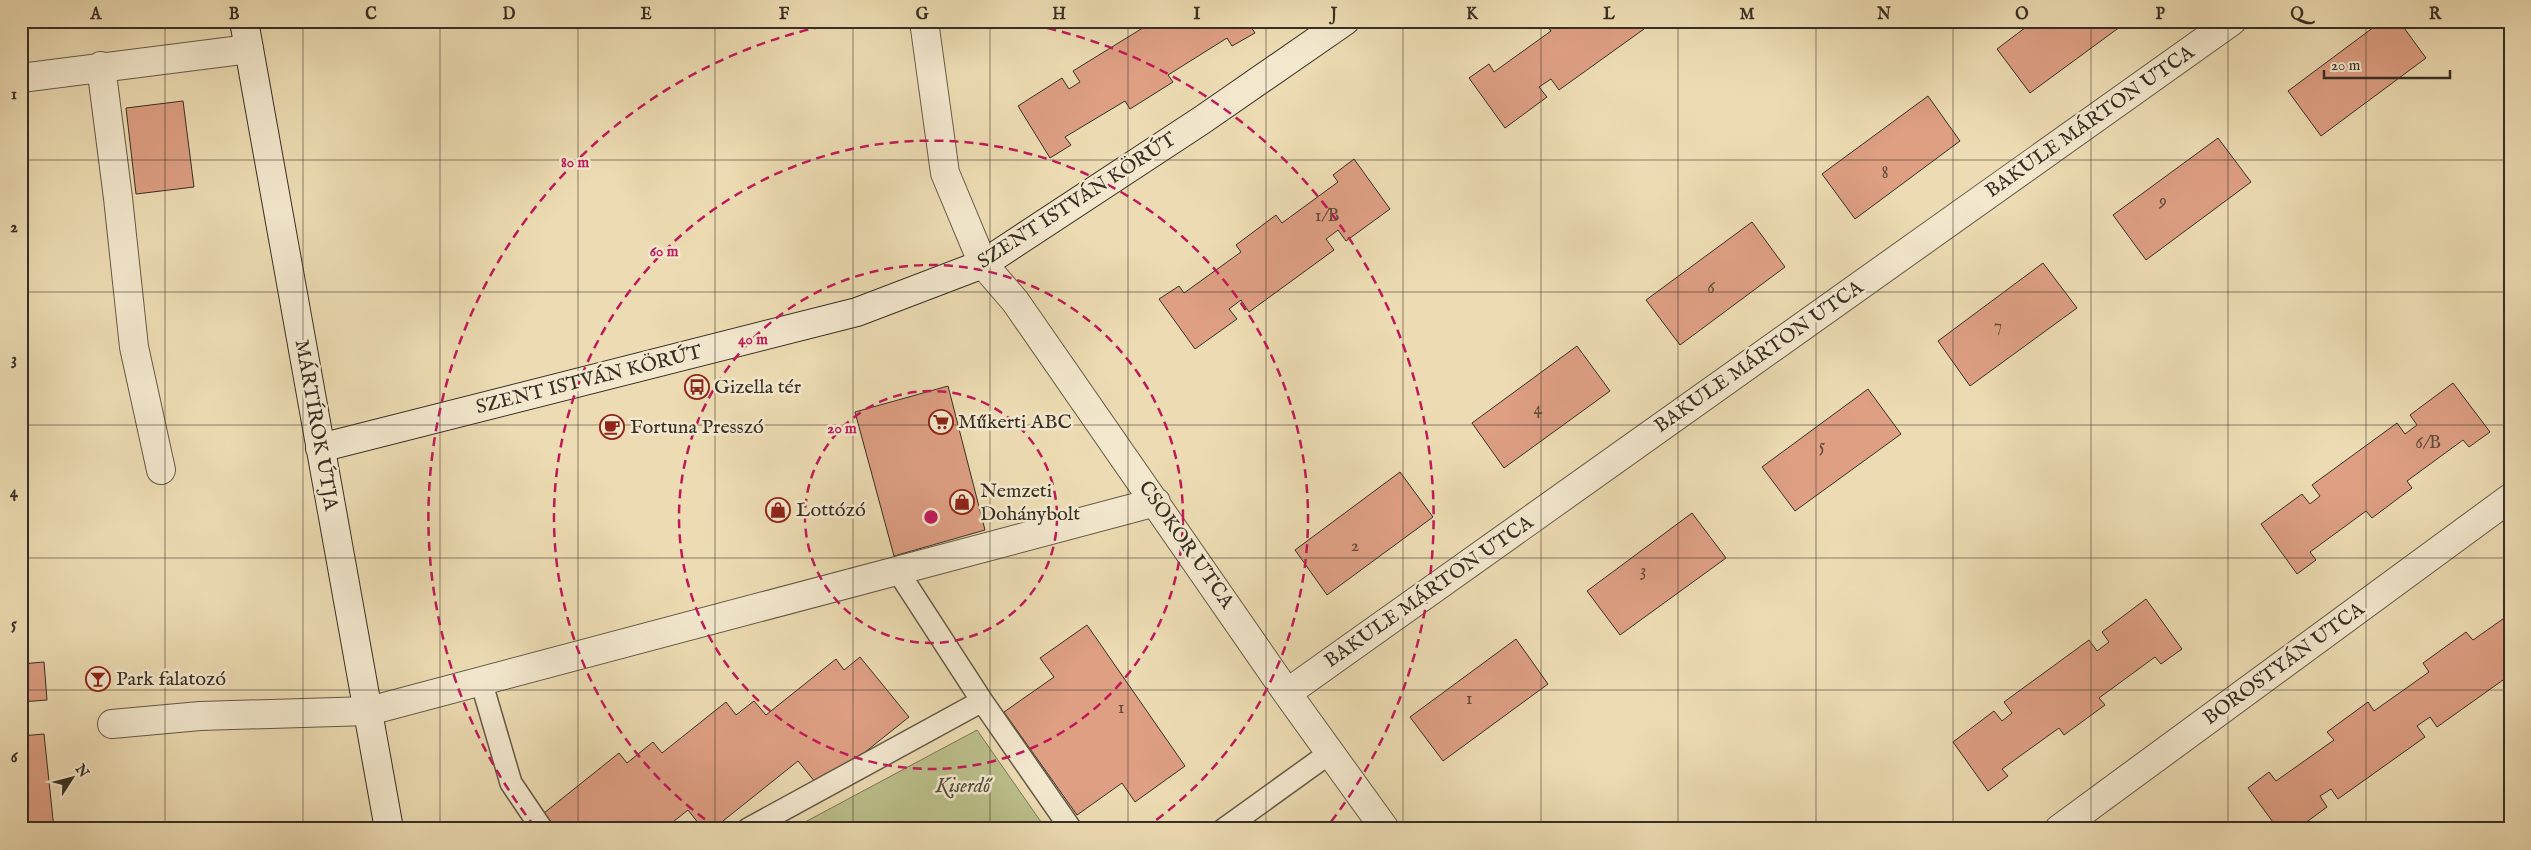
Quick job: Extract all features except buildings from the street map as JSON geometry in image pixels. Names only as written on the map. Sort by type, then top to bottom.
[{"type":"street","name":"MÁRTÍROK ÚTJA","points":[[244,21],[389,829]]},
{"type":"street","name":"CSOKOR UTCA","points":[[924,21],[945,173],[983,264],[1016,301],[1287,693],[1385,829]]},
{"type":"street","name":"SZENT ISTVÁN KÖRÚT","points":[[320,448],[857,312],[983,264],[1202,120],[1344,21]]},
{"type":"street","name":"BAKULE MÁRTON UTCA","points":[[1287,693],[2232,21]]},
{"type":"street","points":[[21,78],[101,66],[249,49]]},
{"type":"street","points":[[101,66],[134,347],[161,470]]},
{"type":"street","name":"BOROSTYÁN UTCA","points":[[2059,829],[2510,498]]},
{"type":"street","points":[[112,724],[200,716],[369,711],[1156,502]]},
{"type":"lane","points":[[898,570],[982,701],[1071,829]]},
{"type":"lane","points":[[482,681],[511,783],[542,829]]},
{"type":"lane","points":[[748,829],[982,701]]},
{"type":"lane","points":[[1224,829],[1331,752]]},
{"type":"green space","name":"Kiserdő","points":[[977,730],[1046,829],[792,829]]},
{"type":"place","name":"Gizella tér","points":[[697,387]]},
{"type":"place","name":"Műkerti ABC","points":[[941,422]]},
{"type":"place","name":"Fortuna Presszó","points":[[612,427]]},
{"type":"place","name":"Nemzeti Dohánybolt","points":[[962,502]]},
{"type":"place","name":"Lottózó","points":[[778,510]]},
{"type":"place","name":"Park falatozó","points":[[98,679]]}]
